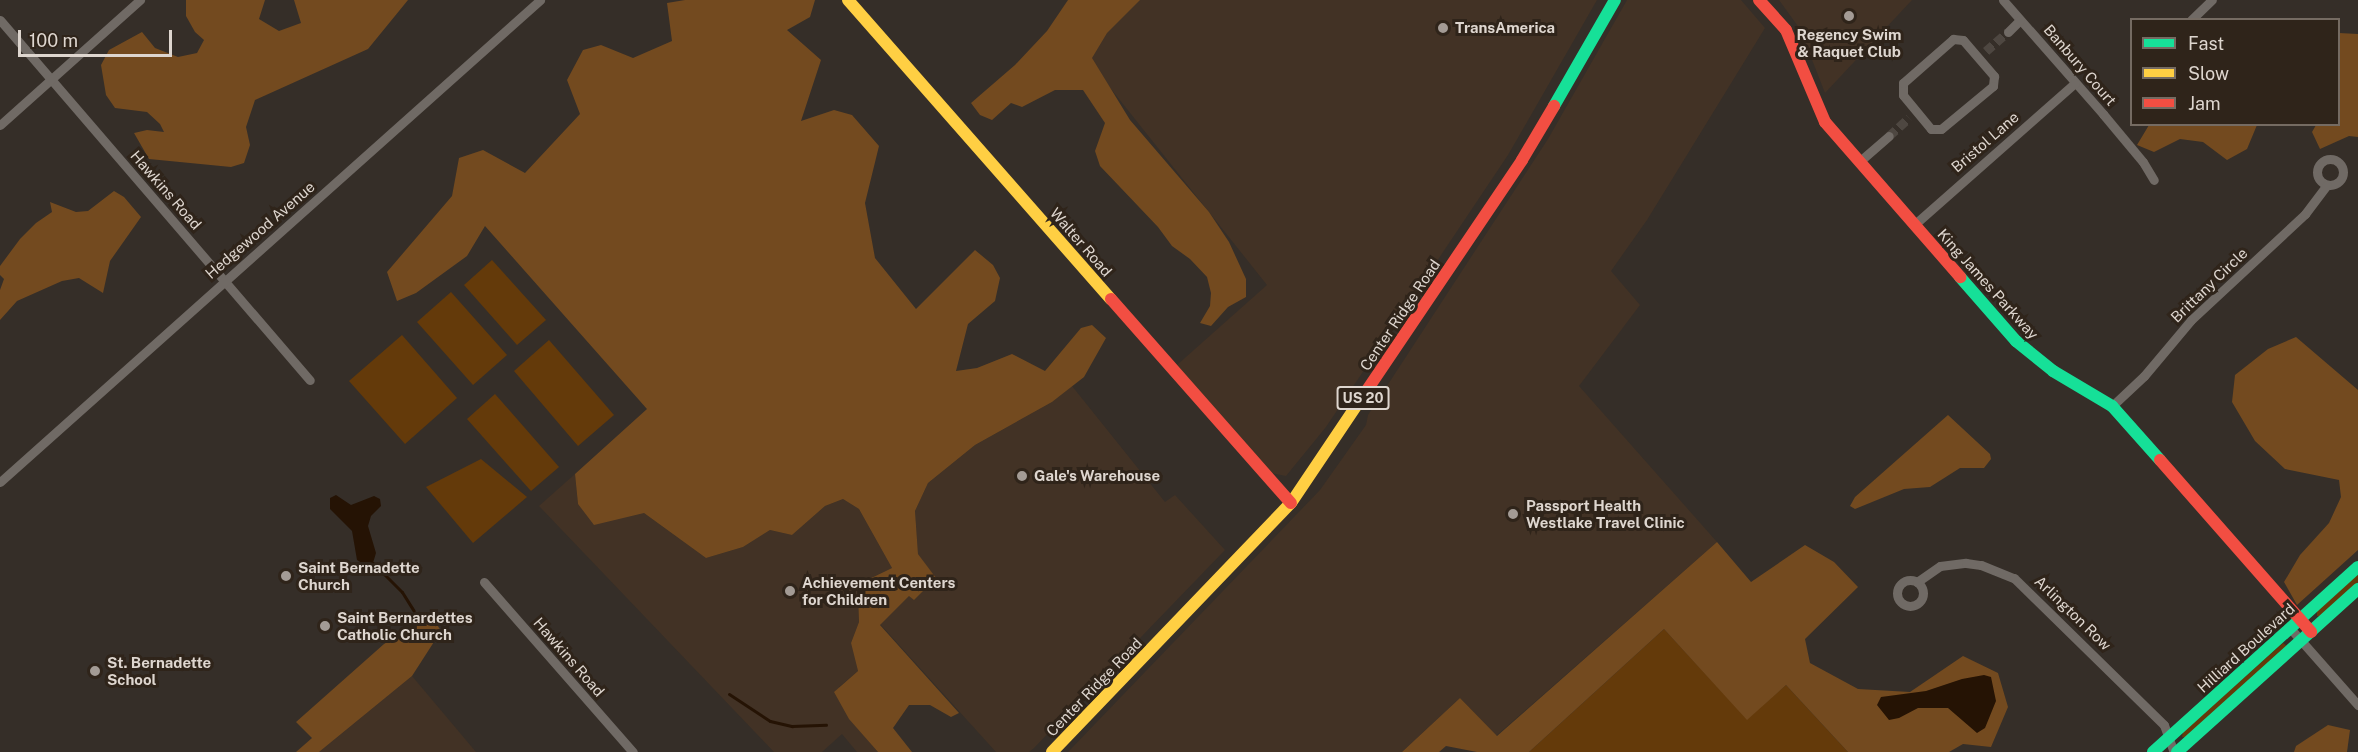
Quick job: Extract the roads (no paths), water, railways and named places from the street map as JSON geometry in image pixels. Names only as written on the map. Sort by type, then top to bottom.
[{"type":"street","points":[[0,125],[140,0]]},
{"type":"street","name":"Hedgewood Avenue","points":[[0,482],[540,0]]},
{"type":"street","name":"Center Ridge Road","points":[[1052,752],[1291,503],[1522,160],[1615,0]]},
{"type":"street","name":"King James Parkway","points":[[1759,0],[1786,30],[1825,122],[2016,341],[2037,360],[2112,406],[2306,636]]},
{"type":"street","name":"Banbury Court","points":[[2003,0],[2143,162],[2154,180]]},
{"type":"street","points":[[2193,18],[2212,0]]},
{"type":"street","name":"Walter Road","points":[[851,1],[1291,503]]},
{"type":"street","name":"Hawkins Road","points":[[0,20],[310,380]]},
{"type":"street","points":[[2008,32],[2020,20]]},
{"type":"street","points":[[1953,39],[1963,40],[1978,58],[1994,76],[1993,86],[1941,129],[1931,129],[1913,115],[1903,95],[1903,82],[1953,39]]},
{"type":"street","points":[[1978,58],[1986,51]]},
{"type":"street","name":"Bristol Lane","points":[[1915,224],[2076,83]]},
{"type":"street","points":[[1860,161],[1889,136]]},
{"type":"street","name":"Brittany Circle","points":[[2112,406],[2144,376],[2191,320],[2305,214],[2326,184]]},
{"type":"street","name":"Arlington Row","points":[[1917,582],[1940,566],[1966,563],[1981,565],[2014,578],[2164,725],[2175,752]]},
{"type":"street","name":"Hilliard Boulevard","points":[[2153,752],[2358,567]]},
{"type":"street","name":"Hawkins Road","points":[[484,582],[633,752]]},
{"type":"street","name":"Hilliard Boulevard","points":[[2175,752],[2358,589]]},
{"type":"street","points":[[2306,636],[2358,705]]},
{"type":"waterway","points":[[373,563],[402,592],[414,611]]},
{"type":"waterway","points":[[729,694],[770,721],[792,726],[826,725]]},
{"type":"tunnel","points":[[1986,51],[2008,32]]},
{"type":"tunnel","points":[[1889,136],[1909,118]]},
{"type":"place","name":"Regency Swim & Raquet Club","points":[[1849,16]]},
{"type":"place","name":"TransAmerica","points":[[1443,28]]},
{"type":"place","name":"Gale's Warehouse","points":[[1022,476]]},
{"type":"place","name":"Passport Health Westlake Travel Clinic","points":[[1513,514]]},
{"type":"place","name":"Saint Bernadette Church","points":[[286,576]]},
{"type":"place","name":"Achievement Centers for Children","points":[[790,591]]},
{"type":"place","name":"Saint Bernardettes Catholic Church","points":[[325,626]]},
{"type":"place","name":"St. Bernadette School","points":[[95,671]]}]
